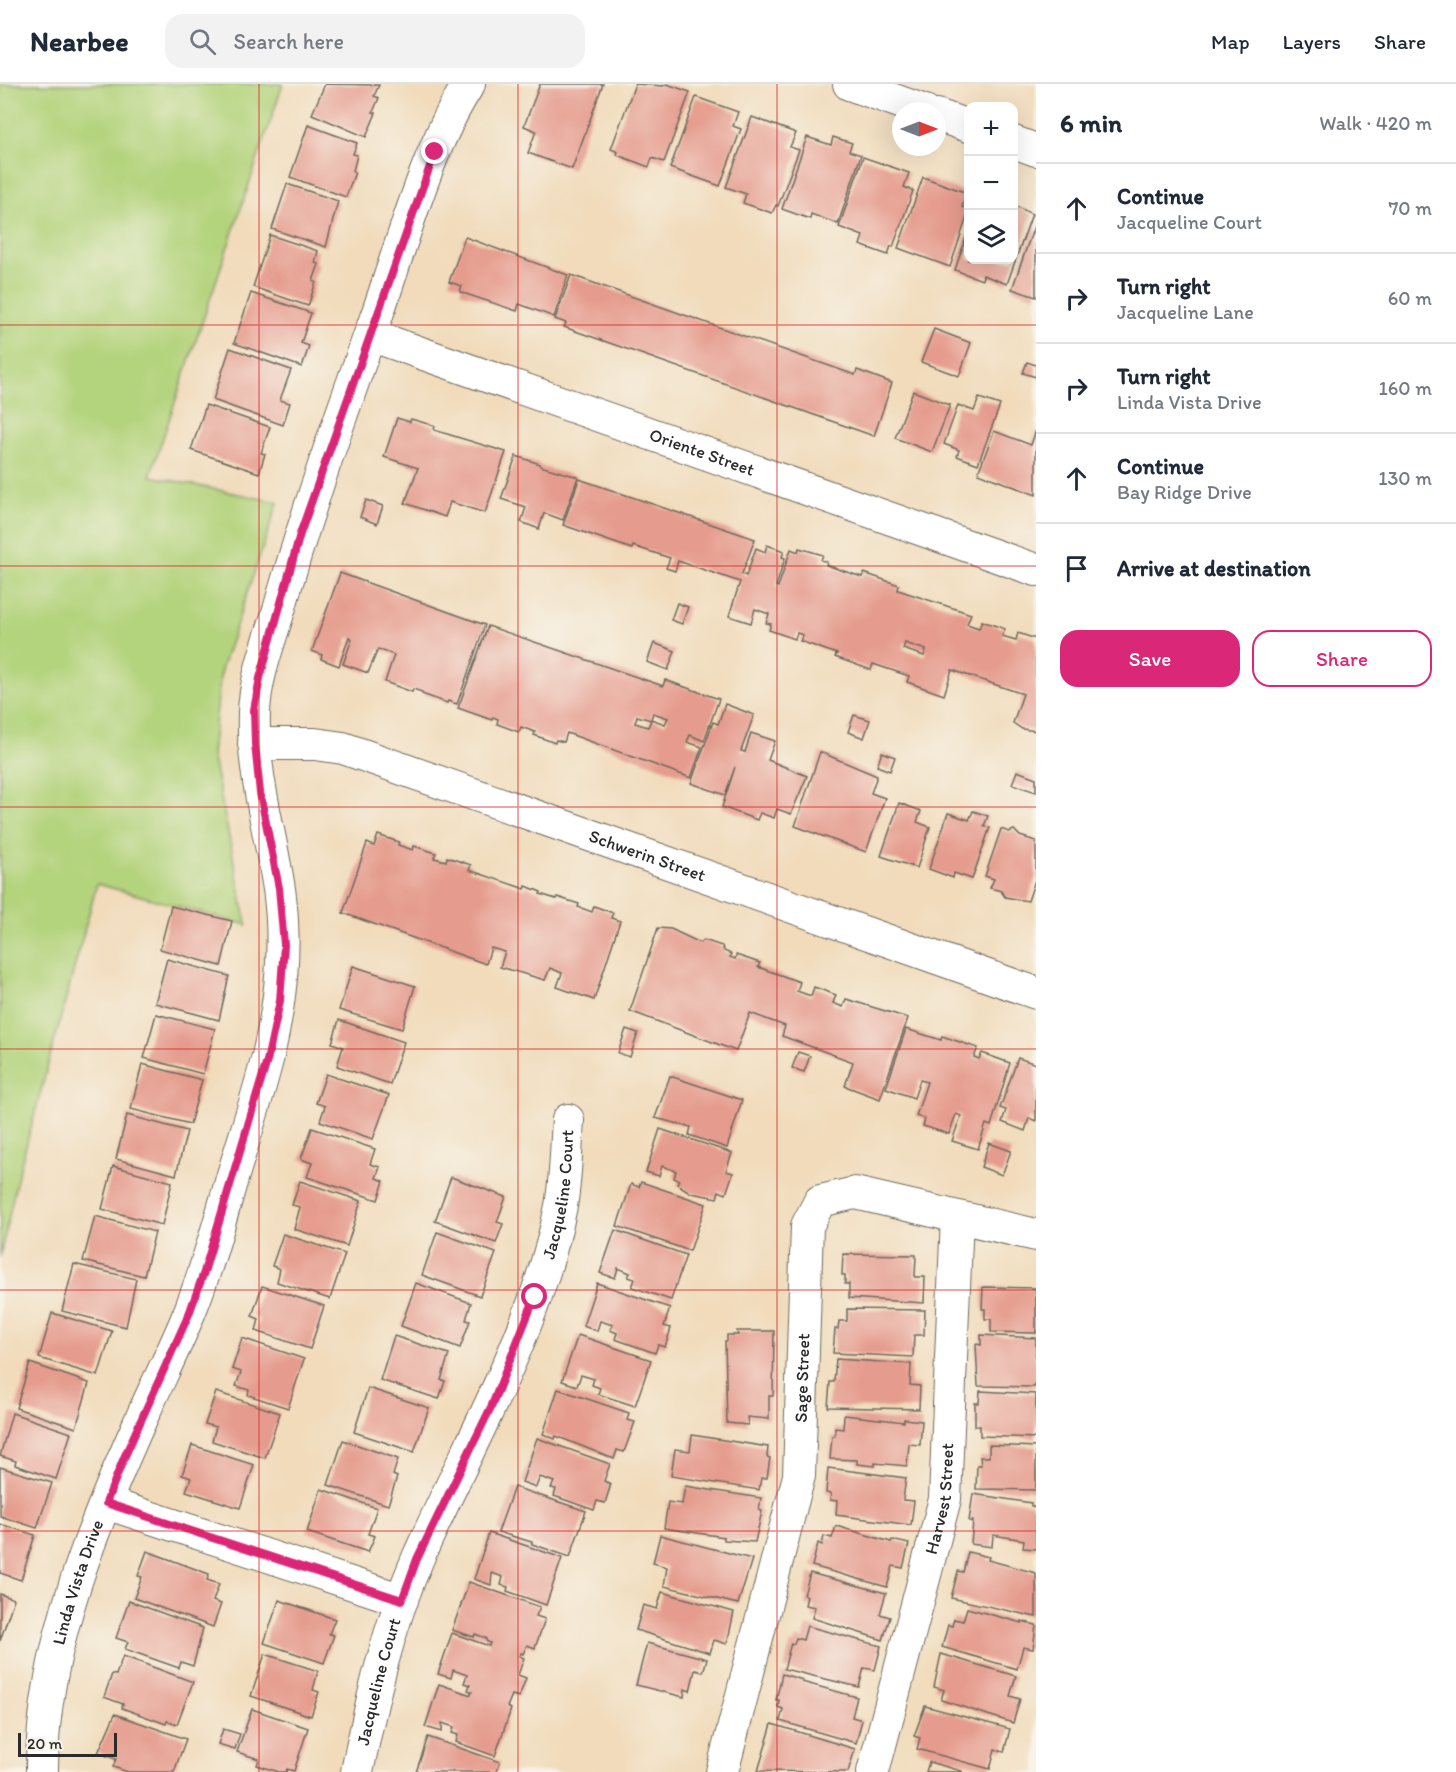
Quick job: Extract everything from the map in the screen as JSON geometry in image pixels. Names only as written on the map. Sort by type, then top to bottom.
[{"type":"street","name":"Linda Vista Drive","points":[[42,1772],[42,1743],[51,1673],[70,1599],[123,1460],[189,1314],[204,1272],[267,1061],[280,1001],[284,945],[279,888],[260,793],[255,744],[254,710],[262,667],[300,534],[370,335],[435,152],[469,84]]},
{"type":"street","points":[[849,84],[900,102]]},
{"type":"street","points":[[946,118],[964,124]]},
{"type":"street","points":[[1018,143],[1036,150]]},
{"type":"street","name":"Oriente Street","points":[[370,335],[1036,570]]},
{"type":"street","name":"Schwerin Street","points":[[255,744],[315,744],[343,748],[1036,993]]},
{"type":"street","name":"Jacqueline Court","points":[[357,1772],[383,1652],[417,1559],[492,1405],[535,1297],[551,1248],[561,1203],[568,1120]]},
{"type":"street","name":"Sage Street","points":[[722,1772],[799,1476],[807,1226],[820,1202],[855,1193],[1036,1236]]},
{"type":"street","name":"Harvest Street","points":[[873,1772],[945,1500],[957,1217]]},
{"type":"street","points":[[106,1503],[402,1600]]},
{"type":"green space","points":[[0,84],[283,84],[150,476],[278,502],[221,670],[212,754],[247,925],[97,884],[17,1179],[0,1257]]},
{"type":"building","points":[[325,84],[379,85],[374,96],[379,98],[373,112],[376,113],[366,137],[312,114]]},
{"type":"building","points":[[540,84],[603,84],[572,169],[528,153],[536,131],[524,126]]},
{"type":"building","points":[[635,84],[663,86],[667,84],[690,92],[664,162],[652,158],[649,167],[617,155],[618,152],[611,149]]},
{"type":"building","points":[[696,97],[738,112],[733,126],[741,129],[720,186],[670,168]]},
{"type":"building","points":[[752,117],[796,133],[790,147],[799,150],[778,206],[776,205],[772,213],[743,203],[746,194],[726,187]]},
{"type":"building","points":[[308,125],[357,143],[353,154],[357,155],[353,171],[355,172],[346,197],[290,177]]},
{"type":"building","points":[[807,137],[831,145],[833,137],[852,143],[849,151],[861,155],[838,224],[811,214],[810,219],[782,209]]},
{"type":"building","points":[[863,157],[909,173],[904,187],[913,191],[888,255],[860,245],[863,236],[839,227]]},
{"type":"building","points":[[923,177],[964,192],[962,207],[964,208],[964,226],[950,267],[898,248]]},
{"type":"building","points":[[287,184],[338,201],[326,247],[272,229]]},
{"type":"building","points":[[1018,207],[1032,214],[1018,253]]},
{"type":"building","points":[[1036,221],[1036,297],[1012,289]]},
{"type":"building","points":[[270,235],[318,251],[315,263],[319,264],[313,281],[316,282],[308,306],[253,287]]},
{"type":"building","points":[[465,237],[568,275],[554,317],[519,304],[517,311],[460,292],[462,286],[449,282]]},
{"type":"building","points":[[964,243],[964,264],[1014,264],[1007,284],[983,275],[982,280],[955,270]]},
{"type":"building","points":[[571,275],[855,375],[857,370],[892,383],[874,436],[564,327],[566,323],[555,319]]},
{"type":"building","points":[[251,293],[311,313],[301,343],[309,346],[302,367],[234,343]]},
{"type":"building","points":[[934,329],[971,343],[959,376],[921,362]]},
{"type":"building","points":[[230,348],[291,370],[280,400],[290,403],[283,425],[213,400]]},
{"type":"building","points":[[1027,362],[1036,365],[1036,377],[1023,373]]},
{"type":"building","points":[[913,391],[950,405],[932,452],[895,438]]},
{"type":"building","points":[[979,398],[1000,405],[978,464],[957,456],[959,450],[944,444],[958,405],[974,411]]},
{"type":"building","points":[[206,405],[270,427],[261,453],[265,454],[259,473],[191,450]]},
{"type":"building","points":[[397,418],[410,422],[411,419],[435,426],[434,430],[506,452],[485,513],[450,502],[445,517],[405,503],[418,468],[384,457]]},
{"type":"building","points":[[1036,430],[1036,495],[978,473],[994,431],[1031,445]]},
{"type":"building","points":[[516,456],[578,477],[563,520],[544,513],[539,529],[521,522],[526,507],[501,499]]},
{"type":"building","points":[[579,479],[755,539],[742,574],[746,576],[756,548],[765,552],[767,545],[784,551],[782,557],[785,558],[776,586],[778,587],[791,549],[798,552],[799,548],[823,555],[821,560],[827,562],[826,565],[862,577],[864,573],[899,585],[898,590],[971,614],[967,624],[979,628],[982,621],[1005,629],[1002,636],[1016,640],[1018,633],[1036,639],[1036,731],[1022,729],[1013,723],[1023,694],[952,670],[944,695],[907,682],[909,676],[873,664],[871,670],[835,657],[837,654],[800,641],[803,635],[797,633],[795,639],[769,630],[771,624],[766,623],[769,614],[755,609],[751,623],[729,616],[740,582],[678,561],[675,571],[666,568],[670,558],[633,546],[632,549],[563,525]],"holes":[[[905,643],[926,650],[924,656],[903,649]]]},
{"type":"building","points":[[366,500],[383,506],[377,524],[360,517]]},
{"type":"building","points":[[340,573],[485,625],[457,704],[448,701],[447,703],[422,694],[422,692],[413,689],[412,692],[385,682],[394,655],[378,649],[368,673],[343,664],[352,639],[349,637],[339,666],[321,659],[322,655],[312,651]]},
{"type":"building","points":[[677,603],[688,607],[682,624],[671,620]]},
{"type":"building","points":[[488,626],[663,686],[665,680],[719,699],[704,741],[690,735],[687,742],[702,747],[691,778],[567,733],[564,742],[556,740],[555,743],[534,735],[535,732],[521,727],[519,732],[497,724],[498,719],[493,717],[492,720],[458,708]],"holes":[[[653,713],[668,718],[665,724],[651,719]],[[637,716],[651,720],[648,727],[635,723]]]},
{"type":"building","points":[[654,643],[675,651],[668,670],[647,662]]},
{"type":"building","points":[[725,704],[754,715],[741,751],[745,752],[751,733],[775,741],[768,760],[807,776],[791,814],[777,809],[774,818],[760,813],[757,820],[722,807],[735,767],[725,795],[691,783],[713,722],[718,724]]},
{"type":"building","points":[[854,715],[870,720],[864,738],[848,732]]},
{"type":"building","points":[[820,752],[877,776],[871,793],[885,798],[866,852],[795,826]]},
{"type":"building","points":[[882,752],[895,757],[890,771],[877,766]]},
{"type":"building","points":[[1017,771],[1036,778],[1036,792],[1012,784]]},
{"type":"building","points":[[899,803],[921,811],[917,822],[930,827],[917,868],[881,856]]},
{"type":"building","points":[[973,811],[988,816],[984,826],[990,827],[972,879],[954,873],[953,878],[929,869],[948,813],[969,820]]},
{"type":"building","points":[[1001,829],[1009,832],[1014,830],[1020,836],[1036,841],[1036,877],[1028,901],[1005,897],[1001,891],[990,888],[994,879],[985,876]]},
{"type":"building","points":[[378,835],[399,842],[398,845],[413,850],[414,846],[436,853],[434,858],[446,861],[447,857],[471,865],[469,870],[525,889],[526,886],[556,899],[557,897],[579,904],[578,907],[592,912],[594,906],[613,913],[611,918],[620,921],[594,1000],[557,987],[562,973],[550,968],[545,980],[500,967],[505,952],[491,948],[486,964],[343,913],[367,843],[374,846]]},
{"type":"building","points":[[171,906],[232,921],[221,966],[160,949]]},
{"type":"building","points":[[658,928],[671,929],[700,943],[704,940],[722,946],[724,951],[731,954],[730,957],[735,959],[736,955],[760,963],[758,967],[800,982],[797,991],[811,996],[814,987],[836,995],[833,1003],[843,1007],[846,999],[908,1018],[880,1099],[845,1086],[853,1062],[782,1036],[785,1026],[750,1013],[736,1051],[630,1011]]},
{"type":"building","points":[[167,959],[229,976],[219,1020],[155,1003]]},
{"type":"building","points":[[353,966],[415,986],[402,1029],[339,1010]]},
{"type":"building","points":[[156,1014],[215,1029],[203,1074],[144,1058]]},
{"type":"building","points":[[339,1020],[404,1042],[390,1084],[337,1066],[343,1047],[332,1043]]},
{"type":"building","points":[[626,1029],[638,1033],[630,1057],[618,1053]]},
{"type":"building","points":[[906,1029],[941,1040],[942,1036],[978,1048],[974,1057],[979,1059],[982,1053],[1010,1063],[991,1126],[986,1124],[978,1149],[952,1141],[961,1116],[956,1114],[949,1134],[923,1126],[925,1119],[916,1116],[927,1082],[920,1080],[914,1098],[886,1088]]},
{"type":"building","points":[[798,1052],[810,1056],[804,1072],[792,1068]]},
{"type":"building","points":[[1018,1058],[1036,1064],[1036,1121],[1029,1118],[1025,1131],[1002,1122],[1006,1110],[1000,1108]]},
{"type":"building","points":[[142,1064],[202,1080],[190,1124],[131,1109]]},
{"type":"building","points":[[326,1074],[389,1095],[373,1139],[320,1121],[325,1106],[316,1103]]},
{"type":"building","points":[[670,1076],[742,1100],[727,1148],[689,1135],[691,1127],[655,1118]]},
{"type":"building","points":[[127,1115],[187,1131],[176,1175],[116,1159]]},
{"type":"building","points":[[312,1128],[375,1149],[370,1164],[380,1167],[376,1178],[384,1181],[378,1200],[307,1177],[312,1163],[301,1159]]},
{"type":"building","points":[[660,1129],[732,1153],[726,1171],[733,1173],[726,1194],[719,1191],[717,1198],[691,1193],[677,1184],[679,1180],[674,1178],[676,1171],[662,1166],[659,1176],[646,1172]]},
{"type":"building","points":[[989,1143],[1011,1151],[1002,1175],[981,1167]]},
{"type":"building","points":[[113,1166],[172,1182],[162,1225],[102,1209]]},
{"type":"building","points":[[451,1177],[506,1197],[497,1222],[503,1224],[496,1243],[435,1221]]},
{"type":"building","points":[[300,1181],[361,1201],[347,1246],[294,1229],[300,1207],[292,1205]]},
{"type":"building","points":[[641,1182],[706,1204],[690,1251],[617,1226],[631,1184],[639,1187]]},
{"type":"building","points":[[95,1216],[155,1232],[144,1276],[83,1261]]},
{"type":"building","points":[[615,1230],[686,1255],[671,1300],[632,1287],[635,1279],[628,1277],[630,1273],[618,1268],[615,1278],[600,1273]]},
{"type":"building","points":[[437,1232],[496,1253],[480,1296],[422,1275]]},
{"type":"building","points":[[283,1234],[345,1254],[330,1299],[277,1282],[280,1269],[272,1266]]},
{"type":"building","points":[[843,1254],[916,1255],[915,1277],[925,1277],[924,1303],[849,1298],[849,1284],[845,1284],[845,1275],[842,1275]]},
{"type":"building","points":[[74,1264],[136,1279],[126,1327],[62,1311]]},
{"type":"building","points":[[416,1283],[471,1303],[466,1320],[470,1321],[460,1348],[401,1326]]},
{"type":"building","points":[[597,1283],[670,1308],[664,1326],[671,1328],[665,1347],[658,1345],[655,1353],[615,1339],[617,1333],[610,1330],[613,1325],[600,1321],[597,1331],[583,1326]]},
{"type":"building","points":[[262,1286],[324,1306],[310,1349],[256,1331],[259,1319],[252,1316]]},
{"type":"building","points":[[983,1287],[1036,1288],[1036,1333],[991,1332],[991,1319],[985,1319],[985,1309],[982,1309]]},
{"type":"building","points":[[847,1309],[925,1310],[924,1335],[914,1335],[913,1357],[833,1353],[835,1329],[838,1329],[839,1321],[847,1321]]},
{"type":"building","points":[[52,1313],[112,1331],[98,1376],[39,1358]]},
{"type":"building","points":[[737,1331],[774,1331],[773,1396],[769,1396],[769,1419],[747,1417],[748,1425],[727,1423],[725,1341],[727,1341],[727,1335],[738,1335]]},
{"type":"building","points":[[578,1335],[651,1360],[635,1406],[598,1394],[600,1388],[592,1385],[594,1379],[581,1375],[577,1386],[562,1381]]},
{"type":"building","points":[[981,1335],[1036,1338],[1035,1387],[978,1386],[976,1344],[981,1345]]},
{"type":"building","points":[[394,1336],[449,1354],[441,1380],[445,1381],[439,1399],[380,1380]]},
{"type":"building","points":[[242,1338],[304,1359],[288,1408],[248,1395],[249,1390],[236,1386],[241,1372],[232,1369]]},
{"type":"building","points":[[836,1359],[911,1364],[910,1385],[920,1386],[919,1409],[828,1407],[830,1382],[834,1382]]},
{"type":"building","points":[[30,1363],[89,1383],[76,1428],[16,1408]]},
{"type":"building","points":[[368,1388],[429,1408],[414,1452],[354,1432]]},
{"type":"building","points":[[558,1389],[629,1413],[627,1420],[635,1422],[624,1452],[617,1450],[614,1459],[556,1436],[555,1439],[543,1434]]},
{"type":"building","points":[[980,1391],[1036,1394],[1036,1438],[980,1436],[980,1426],[975,1426],[975,1403],[979,1403]]},
{"type":"building","points":[[216,1392],[280,1413],[265,1458],[212,1441],[216,1427],[205,1424]]},
{"type":"building","points":[[12,1413],[71,1433],[56,1479],[15,1465],[16,1461],[0,1456]]},
{"type":"building","points":[[844,1415],[904,1422],[904,1419],[922,1421],[920,1445],[909,1444],[907,1466],[875,1463],[875,1466],[857,1464],[857,1460],[830,1459],[832,1436],[835,1436],[835,1428],[843,1429]]},
{"type":"building","points":[[692,1435],[768,1447],[767,1457],[770,1458],[767,1478],[761,1478],[759,1490],[671,1476],[675,1449],[690,1451]]},
{"type":"building","points":[[537,1438],[610,1464],[604,1481],[611,1484],[605,1503],[597,1501],[594,1510],[554,1496],[556,1489],[551,1488],[554,1482],[540,1477],[536,1487],[522,1482]]},
{"type":"building","points":[[343,1440],[398,1459],[393,1475],[397,1477],[388,1505],[328,1485]]},
{"type":"building","points":[[192,1445],[254,1465],[240,1508],[186,1491],[191,1478],[182,1475]]},
{"type":"building","points":[[989,1445],[1036,1447],[1036,1490],[976,1489],[977,1465],[981,1465],[980,1457],[989,1457]]},
{"type":"building","points":[[0,1467],[52,1483],[37,1528],[0,1516]]},
{"type":"building","points":[[828,1468],[906,1478],[903,1500],[914,1501],[911,1525],[836,1515],[837,1501],[830,1500],[831,1494],[826,1493]]},
{"type":"building","points":[[685,1486],[761,1498],[759,1510],[762,1511],[755,1542],[724,1540],[724,1537],[664,1528],[668,1502],[682,1504]]},
{"type":"building","points":[[514,1487],[586,1511],[570,1557],[498,1532]]},
{"type":"building","points":[[321,1489],[377,1508],[368,1534],[375,1536],[368,1552],[307,1532]]},
{"type":"building","points":[[973,1494],[1031,1503],[1031,1506],[1036,1507],[1036,1549],[1023,1548],[1024,1540],[993,1535],[992,1547],[971,1544],[973,1521],[969,1521]]},
{"type":"building","points":[[0,1524],[35,1535],[21,1580],[0,1573]]},
{"type":"building","points":[[836,1526],[891,1542],[892,1540],[909,1544],[903,1568],[893,1566],[887,1587],[812,1566],[818,1543],[822,1545],[824,1536],[832,1538]]},
{"type":"building","points":[[489,1533],[562,1558],[546,1605],[507,1591],[508,1587],[501,1585],[503,1577],[492,1573],[491,1585],[474,1579]]},
{"type":"building","points":[[660,1535],[752,1559],[738,1604],[664,1586],[667,1567],[653,1563]]},
{"type":"building","points":[[147,1551],[209,1574],[207,1580],[219,1584],[213,1601],[221,1604],[213,1627],[134,1598],[142,1577],[138,1576]]},
{"type":"building","points":[[968,1552],[1036,1573],[1036,1617],[951,1598],[958,1571],[963,1572]]},
{"type":"building","points":[[810,1573],[886,1593],[880,1614],[890,1617],[883,1640],[812,1618],[815,1607],[805,1605],[807,1596],[804,1595]]},
{"type":"building","points":[[469,1582],[540,1607],[536,1616],[545,1619],[535,1648],[527,1645],[523,1654],[519,1656],[524,1658],[518,1675],[526,1678],[519,1697],[512,1695],[507,1707],[511,1709],[495,1756],[456,1742],[458,1735],[452,1733],[454,1727],[442,1723],[442,1732],[425,1727],[439,1684],[471,1695],[472,1692],[468,1690],[470,1685],[464,1683],[467,1675],[453,1670],[451,1678],[438,1674],[452,1633],[489,1646],[490,1643],[486,1641],[486,1638],[475,1634],[474,1637],[452,1630]]},
{"type":"building","points":[[662,1592],[734,1612],[727,1644],[714,1640],[710,1653],[636,1630],[643,1605],[657,1609]]},
{"type":"building","points":[[0,1594],[14,1599],[0,1641]]},
{"type":"building","points":[[279,1600],[335,1619],[329,1634],[334,1635],[324,1663],[264,1643]]},
{"type":"building","points":[[129,1601],[203,1628],[193,1666],[181,1662],[179,1668],[125,1649],[128,1642],[116,1638]]},
{"type":"building","points":[[967,1608],[1036,1625],[1033,1649],[1023,1647],[1017,1669],[942,1647],[948,1625],[952,1626],[954,1619],[963,1621]]},
{"type":"building","points":[[807,1626],[881,1646],[875,1670],[864,1668],[859,1687],[784,1669],[791,1643],[794,1644],[796,1638],[803,1640]]},
{"type":"building","points":[[647,1643],[707,1659],[703,1672],[695,1670],[690,1691],[685,1689],[684,1697],[636,1685]]},
{"type":"building","points":[[265,1654],[318,1671],[313,1690],[319,1692],[311,1716],[251,1696]]},
{"type":"building","points":[[941,1654],[1016,1676],[1010,1696],[1020,1699],[1013,1723],[941,1700],[944,1690],[934,1687]]},
{"type":"building","points":[[123,1656],[193,1682],[177,1724],[167,1721],[166,1724],[122,1708],[123,1704],[104,1697],[112,1674],[116,1675]]},
{"type":"building","points":[[782,1674],[857,1697],[852,1717],[862,1720],[856,1743],[780,1721],[783,1709],[778,1707],[779,1700],[776,1700]]},
{"type":"building","points":[[925,1706],[1010,1729],[1004,1752],[995,1749],[990,1769],[917,1749],[920,1738],[914,1736]]},
{"type":"building","points":[[252,1709],[308,1728],[294,1771],[287,1769],[286,1772],[279,1772],[257,1765],[259,1759],[237,1752]]},
{"type":"building","points":[[115,1714],[186,1739],[174,1772],[128,1772],[113,1767],[116,1759],[98,1753]]},
{"type":"building","points":[[772,1724],[855,1749],[848,1772],[758,1771]]},
{"type":"building","points":[[223,1729],[240,1734],[235,1749],[218,1744]]},
{"type":"building","points":[[428,1737],[500,1762],[497,1772],[416,1772]]},
{"type":"building","points":[[929,1762],[962,1771],[962,1772],[926,1772]]},
{"type":"route","points":[[435,152],[300,534],[260,678],[254,710],[260,793],[279,888],[284,945],[280,1001],[267,1061],[204,1272],[189,1314],[106,1503],[402,1600],[417,1559],[492,1405],[535,1297]]}]
